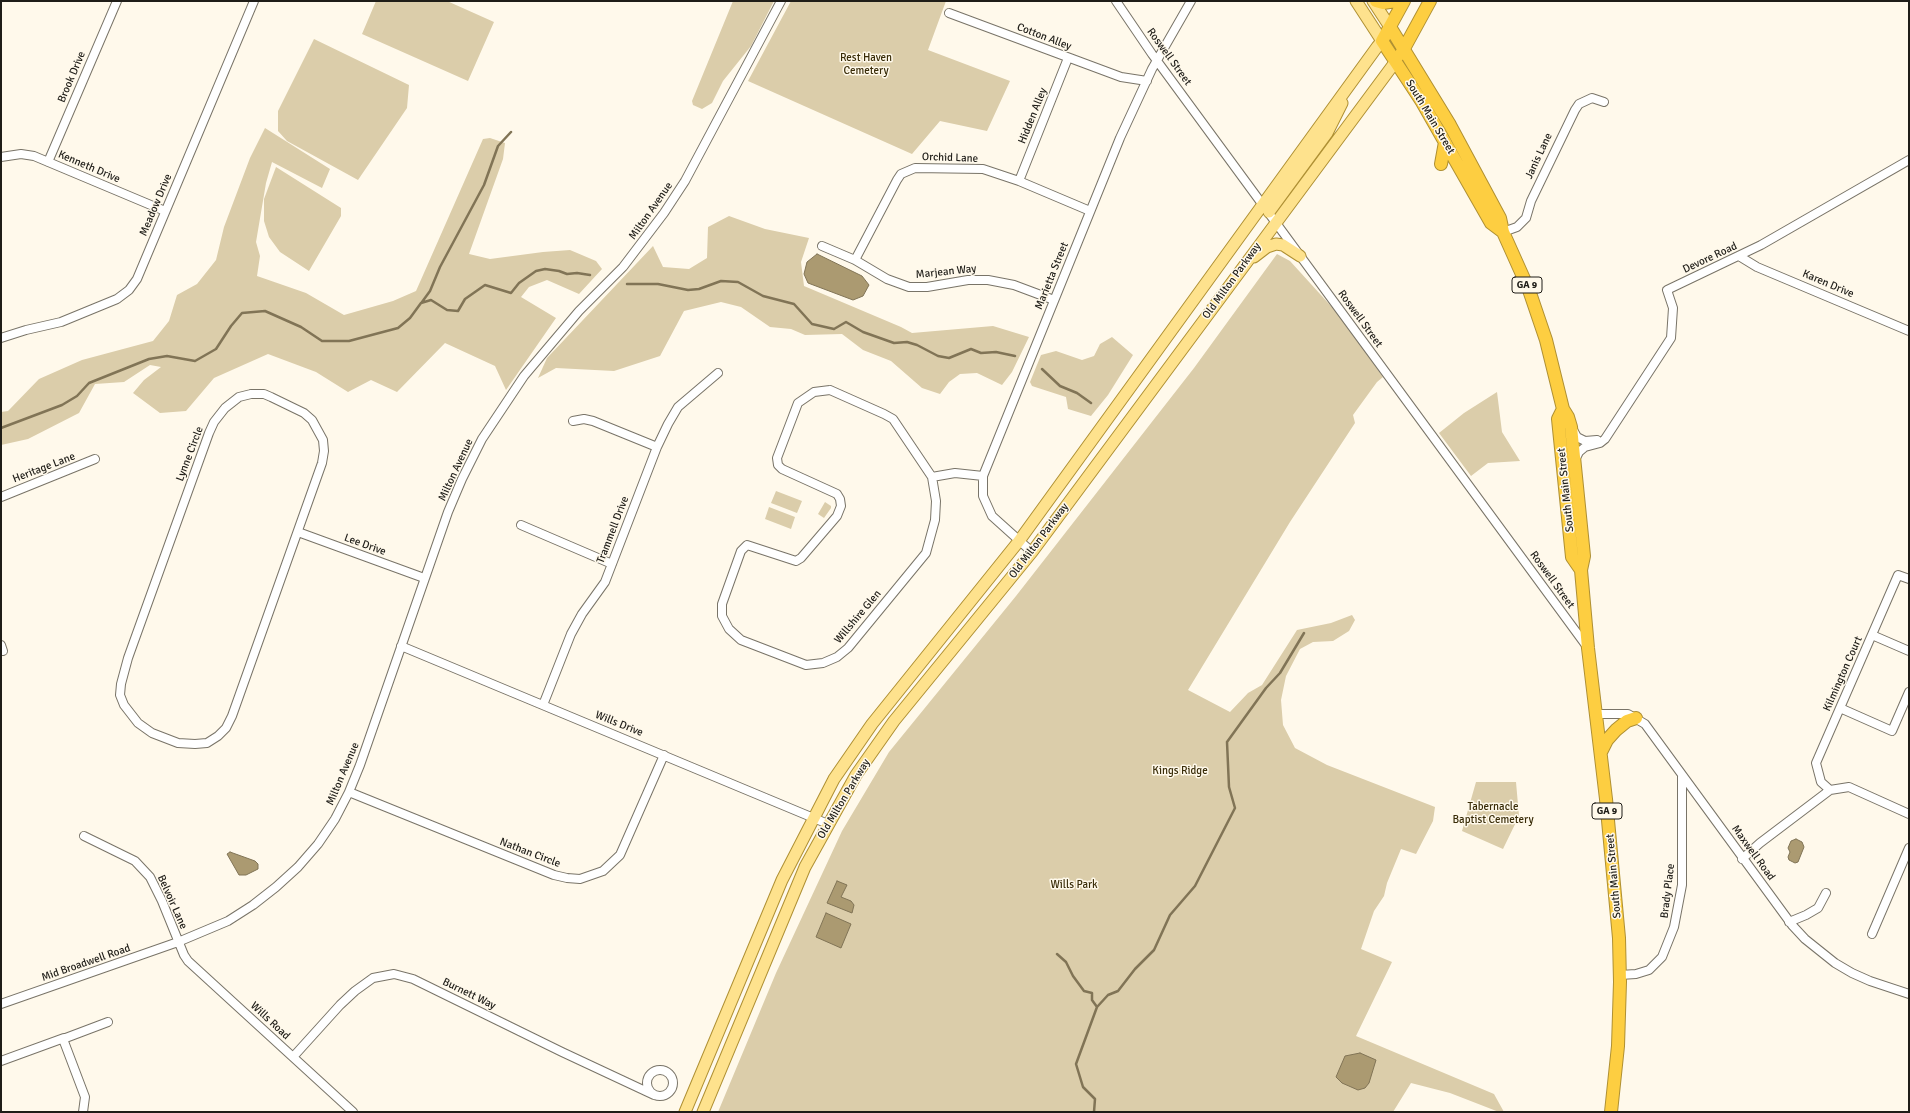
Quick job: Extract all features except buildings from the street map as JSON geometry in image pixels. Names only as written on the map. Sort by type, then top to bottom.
[{"type":"highway","points":[[1375,1],[1383,3],[1396,1]]},
{"type":"highway","points":[[1382,40],[1404,1]]},
{"type":"highway","name":"Old Milton Parkway","points":[[1396,61],[1430,1]]},
{"type":"highway","name":"South Main Street","points":[[1390,27],[1450,124],[1500,218],[1503,232],[1529,290],[1541,325],[1563,408],[1571,427],[1584,556],[1581,570],[1588,648],[1601,752],[1616,897],[1620,975],[1618,1046],[1611,1112]]},
{"type":"highway","name":"South Main Street","points":[[1382,40],[1445,142],[1491,223],[1503,232]]},
{"type":"highway","points":[[1441,164],[1445,142]]},
{"type":"highway","name":"South Main Street","points":[[1563,408],[1558,419],[1564,462],[1572,557],[1581,570]]},
{"type":"highway","points":[[1601,752],[1607,740],[1616,730],[1627,721],[1636,718]]},
{"type":"main road","name":"South Main Street","points":[[1356,1],[1382,40]]},
{"type":"main road","name":"South Main Street","points":[[1375,1],[1390,27]]},
{"type":"main road","name":"Old Milton Parkway","points":[[685,1112],[782,880],[834,779],[872,724],[1019,542],[1266,208],[1327,133],[1339,111],[1343,94],[1382,40]]},
{"type":"main road","name":"Old Milton Parkway","points":[[703,1112],[805,867],[856,776],[894,720],[1032,552],[1276,222],[1317,170],[1396,61]]},
{"type":"main road","points":[[1247,261],[1267,247],[1276,244],[1283,245],[1300,256]]},
{"type":"street","name":"Brook Drive","points":[[48,162],[117,1]]},
{"type":"street","name":"Meadow Drive","points":[[1,338],[26,330],[61,322],[123,295],[137,279],[254,1]]},
{"type":"street","name":"Milton Avenue","points":[[178,942],[228,921],[253,905],[298,867],[318,844],[349,792],[360,765],[424,578],[462,479],[496,416],[524,376],[547,347],[579,311],[623,267],[664,213],[685,181],[781,1]]},
{"type":"street","name":"Roswell Street","points":[[1116,1],[1157,60],[1588,648]]},
{"type":"street","name":"Marietta Street","points":[[1032,552],[1019,542],[997,521],[989,511],[982,492],[984,476],[1090,211],[1157,60],[1191,1]]},
{"type":"street","name":"Cotton Alley","points":[[949,13],[1068,58],[1132,79],[1147,81]]},
{"type":"street","name":"Hidden Alley","points":[[1019,181],[1068,58]]},
{"type":"street","name":"Janis Lane","points":[[1503,232],[1516,227],[1526,218],[1531,201],[1575,110],[1580,104],[1592,98],[1604,102]]},
{"type":"street","name":"Kenneth Drive","points":[[1,157],[21,154],[48,162],[166,211]]},
{"type":"street","name":"Devore Road","points":[[1605,439],[1671,338],[1673,308],[1667,290],[1739,256],[1907,163]]},
{"type":"street","name":"Orchid Lane","points":[[855,260],[897,180],[901,174],[910,169],[930,168],[983,170],[1019,181],[1090,211]]},
{"type":"street","name":"Marjean Way","points":[[822,246],[855,260],[873,272],[909,286],[927,288],[968,280],[988,280],[1014,285],[1054,300]]},
{"type":"street","name":"Karen Drive","points":[[1739,256],[1757,267],[1909,331]]},
{"type":"street","name":"Trammell Drive","points":[[543,705],[571,634],[582,614],[599,592],[612,564],[657,447],[678,407],[718,374]]},
{"type":"street","name":"Willshire Glen","points":[[830,390],[893,419],[932,477],[936,501],[935,520],[926,553],[848,648],[837,657],[824,663],[806,665],[741,640],[729,629],[722,616],[722,604],[741,552],[744,548],[747,545],[756,547],[796,561],[802,558],[837,516],[841,506],[840,499],[837,494],[782,470],[778,465],[777,458],[798,403],[805,397],[814,392],[830,390]]},
{"type":"street","name":"Lynne Circle","points":[[251,394],[264,394],[304,413],[312,420],[319,430],[323,440],[324,451],[322,464],[298,532],[235,708],[226,728],[212,740],[186,744],[152,733],[138,723],[124,705],[120,695],[121,684],[128,658],[209,433],[214,422],[225,408],[239,397],[251,394]]},
{"type":"street","points":[[573,422],[584,419],[593,421],[657,447]]},
{"type":"street","points":[[1571,427],[1577,437],[1585,441],[1605,439]]},
{"type":"street","points":[[1575,463],[1579,452],[1585,447],[1600,443],[1605,439]]},
{"type":"street","name":"Heritage Lane","points":[[1,496],[96,459]]},
{"type":"street","points":[[932,477],[954,473],[984,476]]},
{"type":"street","points":[[521,525],[612,564]]},
{"type":"street","name":"Lee Drive","points":[[298,532],[424,578]]},
{"type":"street","name":"Kilmington Court","points":[[1830,790],[1821,782],[1816,763],[1898,575],[1909,579]]},
{"type":"street","points":[[1872,635],[1909,651]]},
{"type":"street","name":"Wills Drive","points":[[401,646],[828,824]]},
{"type":"street","points":[[1840,708],[1892,731],[1909,692]]},
{"type":"street","name":"Maxwell Road","points":[[1596,714],[1628,714],[1645,724],[1742,859],[1789,922],[1805,939],[1835,963],[1870,981],[1909,994]]},
{"type":"street","name":"Nathan Circle","points":[[349,792],[554,875],[580,879],[603,871],[620,854],[664,755]]},
{"type":"street","name":"Brady Place","points":[[1620,975],[1636,974],[1649,970],[1662,957],[1674,927],[1682,885],[1682,777]]},
{"type":"street","points":[[1742,859],[1760,843],[1830,790],[1849,787],[1909,814]]},
{"type":"street","name":"Belvoir Lane","points":[[84,836],[135,861],[150,877],[162,900],[178,942]]},
{"type":"street","points":[[1872,934],[1909,848]]},
{"type":"street","points":[[1789,922],[1818,908],[1826,893]]},
{"type":"street","name":"Mid Broadwell Road","points":[[1,1004],[178,942]]},
{"type":"street","name":"Wills Road","points":[[178,942],[188,960],[352,1112]]},
{"type":"street","name":"Burnett Way","points":[[293,1057],[340,1005],[355,991],[373,978],[394,974],[413,980],[654,1095]]},
{"type":"street","points":[[1,1061],[108,1022]]},
{"type":"street","points":[[64,1038],[85,1097],[83,1112]]},
{"type":"green space","points":[[376,1],[447,1],[494,22],[468,81],[362,34]]},
{"type":"green space","points":[[733,1],[774,1],[751,46],[723,81],[712,103],[702,109],[693,105],[692,101]]},
{"type":"green space","name":"Rest Haven Cemetery","points":[[791,1],[946,1],[928,50],[1010,81],[987,131],[940,121],[912,154],[748,81]]},
{"type":"green space","points":[[314,39],[409,85],[407,108],[358,180],[287,141],[278,131],[278,111]]},
{"type":"green space","points":[[265,128],[330,169],[322,188],[272,162],[266,183],[256,242],[260,256],[257,276],[306,293],[344,315],[393,301],[416,291],[483,139],[490,138],[505,143],[503,159],[469,254],[490,259],[570,250],[596,261],[602,269],[579,294],[547,280],[529,287],[521,297],[556,318],[506,390],[495,366],[445,343],[397,392],[371,380],[348,392],[316,372],[268,354],[214,378],[186,411],[160,413],[133,393],[144,380],[161,367],[150,365],[124,382],[95,384],[79,413],[28,439],[1,445],[1,412],[8,411],[39,379],[82,360],[153,341],[169,321],[177,295],[197,284],[216,260],[224,227],[250,158]]},
{"type":"green space","points":[[276,167],[341,208],[341,216],[309,271],[280,252],[269,237],[264,221],[264,199]]},
{"type":"green space","points":[[729,216],[765,229],[809,238],[801,262],[804,286],[912,333],[993,326],[1029,337],[1012,372],[1002,385],[977,373],[960,374],[949,382],[940,394],[922,388],[891,361],[863,350],[842,334],[805,335],[791,329],[770,327],[741,307],[721,302],[684,311],[660,356],[614,371],[556,368],[538,378],[547,358],[653,246],[663,267],[689,269],[707,258],[708,227]]},
{"type":"green space","name":"Wills Park","points":[[1277,254],[1290,261],[1340,316],[1383,377],[1377,382],[1353,415],[1355,423],[1290,522],[1188,690],[1230,712],[1248,693],[1262,685],[1297,630],[1331,623],[1352,615],[1355,620],[1349,631],[1333,641],[1313,642],[1300,649],[1286,676],[1281,700],[1283,725],[1295,748],[1327,765],[1435,807],[1433,821],[1416,854],[1401,849],[1387,883],[1384,896],[1374,911],[1361,949],[1392,962],[1356,1036],[1494,1094],[1504,1112],[1499,1112],[1450,1093],[1411,1083],[1393,1112],[718,1112],[776,973],[842,831],[889,752],[1016,596],[1194,368]]},
{"type":"green space","points":[[1112,337],[1133,355],[1108,395],[1091,416],[1068,409],[1066,397],[1032,386],[1030,382],[1041,355],[1056,351],[1082,360],[1094,356],[1100,344]]},
{"type":"green space","points":[[1497,392],[1502,432],[1520,461],[1488,463],[1471,476],[1439,433],[1464,413]]},
{"type":"green space","points":[[776,491],[802,501],[797,513],[771,503]]},
{"type":"green space","points":[[825,502],[831,506],[831,508],[824,518],[818,514]]},
{"type":"green space","points":[[769,507],[795,517],[791,529],[765,519]]},
{"type":"green space","name":"Tabernacle Baptist Cemetery","points":[[1476,782],[1516,782],[1519,816],[1503,849],[1462,831]]},
{"type":"shaded area","points":[[817,254],[862,276],[869,285],[863,296],[853,300],[808,283],[804,274],[807,262]]},
{"type":"shaded area","points":[[1796,839],[1802,842],[1804,847],[1798,862],[1795,863],[1789,860],[1788,857],[1790,852],[1788,848],[1791,841]]},
{"type":"shaded area","points":[[230,852],[255,861],[258,864],[258,869],[246,875],[239,875],[227,854]]},
{"type":"shaded area","points":[[837,881],[847,885],[841,897],[851,901],[854,905],[852,913],[827,903]]},
{"type":"shaded area","points":[[826,913],[851,924],[841,948],[816,937]]},
{"type":"shaded area","points":[[1360,1053],[1376,1060],[1369,1083],[1365,1088],[1358,1090],[1342,1083],[1336,1077],[1345,1056]]},
{"type":"waterway","points":[[422,302],[430,291],[440,267],[484,185],[498,146],[511,132]]},
{"type":"waterway","points":[[1,428],[62,405],[77,396],[89,383],[149,359],[167,356],[195,361],[216,349],[231,326],[242,313],[265,311],[301,327],[322,341],[349,341],[398,328],[410,318],[421,303],[431,300],[447,310],[458,311],[465,299],[485,285],[511,293],[519,283],[536,271],[545,269],[567,274],[577,273],[590,275]]},
{"type":"waterway","points":[[627,284],[658,284],[688,290],[699,289],[721,281],[738,282],[763,296],[794,304],[812,324],[834,329],[846,322],[863,332],[894,343],[907,342],[917,345],[938,356],[949,358],[971,349],[981,353],[996,352],[1015,356]]},
{"type":"waterway","points":[[1042,369],[1060,386],[1077,393],[1091,403]]},
{"type":"waterway","points":[[1094,1112],[1095,1099],[1083,1087],[1076,1064],[1097,1007],[1108,995],[1118,991],[1135,969],[1154,950],[1170,915],[1195,886],[1235,808],[1229,787],[1227,742],[1266,688],[1280,673],[1304,633]]},
{"type":"waterway","points":[[1057,954],[1066,962],[1073,976],[1084,991],[1092,993],[1092,1000],[1097,1007]]},
{"type":"park label","name":"Kings Ridge","points":[[1180,771]]}]
